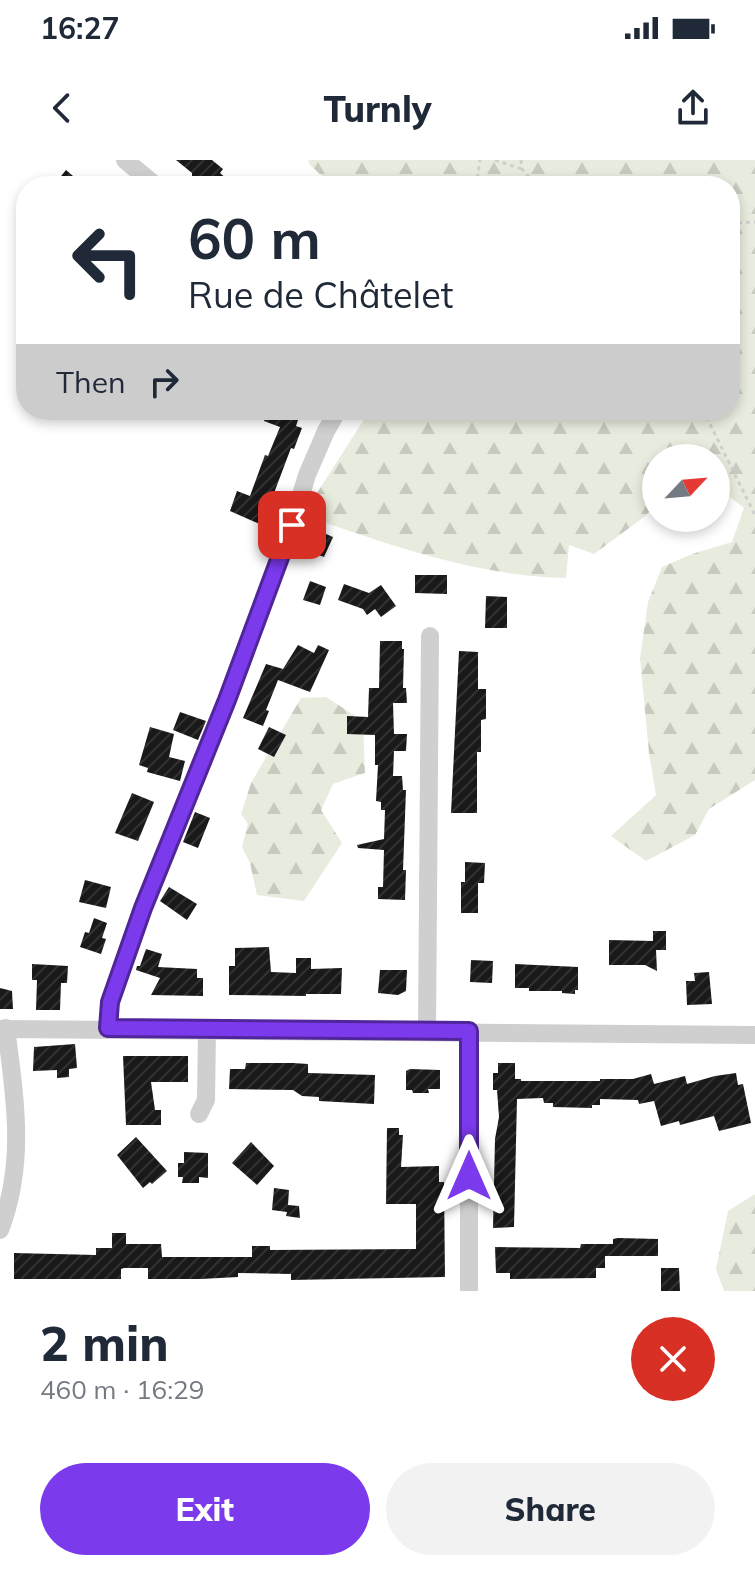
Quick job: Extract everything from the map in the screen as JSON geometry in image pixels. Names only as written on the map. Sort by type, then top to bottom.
[{"type":"street","points":[[125,160],[144,176]]},
{"type":"street","points":[[108,1028],[110,1002],[143,908],[227,700],[292,525],[307,475],[333,420]]},
{"type":"street","points":[[427,1031],[430,636]]},
{"type":"street","points":[[0,1230],[13,1193],[17,1146],[3,1028],[755,1035]]},
{"type":"street","points":[[199,1114],[206,1100],[207,1029]]},
{"type":"street","points":[[469,1031],[469,1291]]},
{"type":"path","points":[[495,160],[522,169],[528,176]]},
{"type":"path","points":[[521,160],[522,169]]},
{"type":"path","points":[[708,420],[755,515]]},
{"type":"green space","points":[[308,160],[755,160],[755,780],[709,809],[695,835],[646,861],[611,836],[656,795],[640,658],[648,602],[662,567],[732,542],[744,508],[730,497],[730,444],[642,444],[642,518],[594,554],[569,545],[566,578],[465,565],[303,515],[364,420],[740,420],[740,176],[322,176]]},
{"type":"green space","points":[[326,697],[363,721],[365,773],[333,784],[321,810],[342,843],[304,901],[257,895],[250,863],[242,847],[248,824],[241,814],[251,783],[301,698]]},
{"type":"green space","points":[[755,1194],[755,1291],[724,1291],[716,1269],[728,1211]]},
{"type":"building","points":[[176,160],[212,160],[223,169],[220,173],[223,176],[192,176]]},
{"type":"building","points":[[298,420],[296,426],[302,428],[294,449],[291,448],[262,525],[230,511],[237,491],[250,496],[265,455],[268,456],[280,427],[264,421]]},
{"type":"building","points":[[317,530],[333,537],[324,557],[308,551]]},
{"type":"building","points":[[415,575],[447,575],[447,594],[415,593]]},
{"type":"building","points":[[310,581],[326,587],[320,605],[303,600]]},
{"type":"building","points":[[344,584],[369,593],[381,585],[396,606],[381,617],[375,609],[367,615],[363,609],[338,600]]},
{"type":"building","points":[[486,596],[507,597],[507,628],[485,628]]},
{"type":"building","points":[[380,641],[402,641],[404,649],[403,688],[406,688],[407,703],[393,703],[394,734],[407,734],[406,751],[394,751],[393,776],[402,776],[403,790],[406,790],[405,900],[378,899],[378,887],[383,887],[384,850],[358,848],[357,845],[384,839],[385,810],[381,810],[381,802],[376,801],[378,765],[375,765],[375,735],[347,734],[347,716],[368,717],[369,688],[379,688]]},
{"type":"building","points":[[298,645],[314,653],[318,645],[329,650],[310,692],[278,680],[263,726],[243,718],[266,664],[283,669]]},
{"type":"building","points":[[459,651],[478,652],[478,689],[486,689],[486,719],[481,720],[481,752],[477,752],[477,813],[451,813]]},
{"type":"building","points":[[180,712],[206,721],[198,740],[173,730]]},
{"type":"building","points":[[150,727],[174,734],[169,757],[185,761],[180,781],[147,772],[148,768],[139,765]]},
{"type":"building","points":[[269,727],[286,735],[274,757],[258,749]]},
{"type":"building","points":[[132,793],[154,802],[138,841],[115,833]]},
{"type":"building","points":[[195,812],[210,818],[198,848],[183,842]]},
{"type":"building","points":[[465,862],[485,863],[484,883],[478,883],[478,913],[461,913],[461,882],[465,882]]},
{"type":"building","points":[[85,880],[111,887],[106,908],[79,902]]},
{"type":"building","points":[[169,887],[197,904],[187,920],[160,901]]},
{"type":"building","points":[[94,918],[107,923],[101,954],[80,947]]},
{"type":"building","points":[[653,931],[666,931],[666,950],[656,950],[657,971],[645,965],[609,965],[609,940],[653,941]]},
{"type":"building","points":[[269,947],[271,972],[296,973],[296,958],[311,958],[311,969],[342,968],[341,994],[229,995],[229,966],[235,966],[235,948]]},
{"type":"building","points":[[146,949],[162,954],[158,967],[197,969],[197,978],[203,978],[203,996],[151,995],[160,978],[136,970]]},
{"type":"building","points":[[471,960],[493,961],[492,983],[470,982]]},
{"type":"building","points":[[32,964],[68,966],[67,983],[61,983],[60,1010],[36,1010],[37,980],[32,980]]},
{"type":"building","points":[[515,964],[578,967],[578,990],[575,994],[515,988]]},
{"type":"building","points":[[380,970],[407,970],[406,991],[398,995],[378,993]]},
{"type":"building","points":[[709,972],[712,1004],[687,1005],[686,981],[695,981],[694,973]]},
{"type":"building","points":[[0,988],[12,991],[13,1009],[0,1009]]},
{"type":"building","points":[[75,1044],[77,1068],[69,1069],[69,1077],[57,1078],[57,1070],[33,1071],[34,1047]]},
{"type":"building","points":[[123,1056],[188,1056],[188,1082],[151,1082],[155,1110],[161,1110],[161,1125],[126,1125]]},
{"type":"building","points":[[246,1063],[308,1064],[308,1073],[375,1075],[374,1104],[319,1101],[319,1097],[302,1096],[293,1090],[229,1089],[230,1069],[245,1069]]},
{"type":"building","points":[[498,1063],[515,1063],[515,1079],[521,1081],[600,1081],[633,1079],[651,1074],[654,1084],[685,1076],[687,1084],[736,1073],[738,1085],[743,1084],[751,1123],[719,1131],[714,1116],[680,1125],[679,1121],[661,1126],[654,1101],[639,1104],[638,1100],[600,1099],[600,1105],[592,1105],[592,1108],[553,1107],[553,1103],[544,1103],[543,1098],[517,1099],[514,1227],[493,1228],[495,1139],[499,1117],[493,1073],[498,1073]]},
{"type":"building","points":[[440,1070],[440,1089],[428,1089],[429,1093],[406,1090],[406,1071]]},
{"type":"building","points":[[387,1128],[399,1128],[399,1135],[403,1135],[401,1167],[439,1166],[439,1182],[444,1182],[445,1277],[291,1280],[291,1274],[238,1273],[238,1277],[148,1279],[148,1268],[124,1268],[121,1269],[121,1279],[14,1279],[14,1253],[96,1255],[96,1248],[112,1248],[112,1233],[126,1233],[126,1244],[161,1244],[162,1257],[252,1257],[252,1246],[270,1246],[270,1250],[416,1249],[416,1204],[386,1204]]},
{"type":"building","points":[[136,1137],[167,1171],[143,1188],[117,1155]]},
{"type":"building","points":[[251,1142],[274,1166],[257,1185],[232,1163]]},
{"type":"building","points":[[184,1152],[208,1153],[208,1178],[199,1177],[199,1183],[182,1183],[183,1177],[178,1177],[178,1163],[184,1163]]},
{"type":"building","points":[[274,1188],[289,1190],[288,1205],[299,1206],[300,1218],[272,1210]]},
{"type":"building","points":[[613,1239],[658,1239],[658,1256],[605,1256],[605,1268],[596,1268],[596,1278],[510,1279],[510,1273],[496,1273],[495,1247],[580,1248],[581,1244],[613,1244]]},
{"type":"building","points":[[661,1268],[679,1268],[680,1291],[661,1291]]},
{"type":"route","points":[[292,525],[227,700],[143,908],[110,1002],[108,1028],[469,1031],[469,1176]]}]
